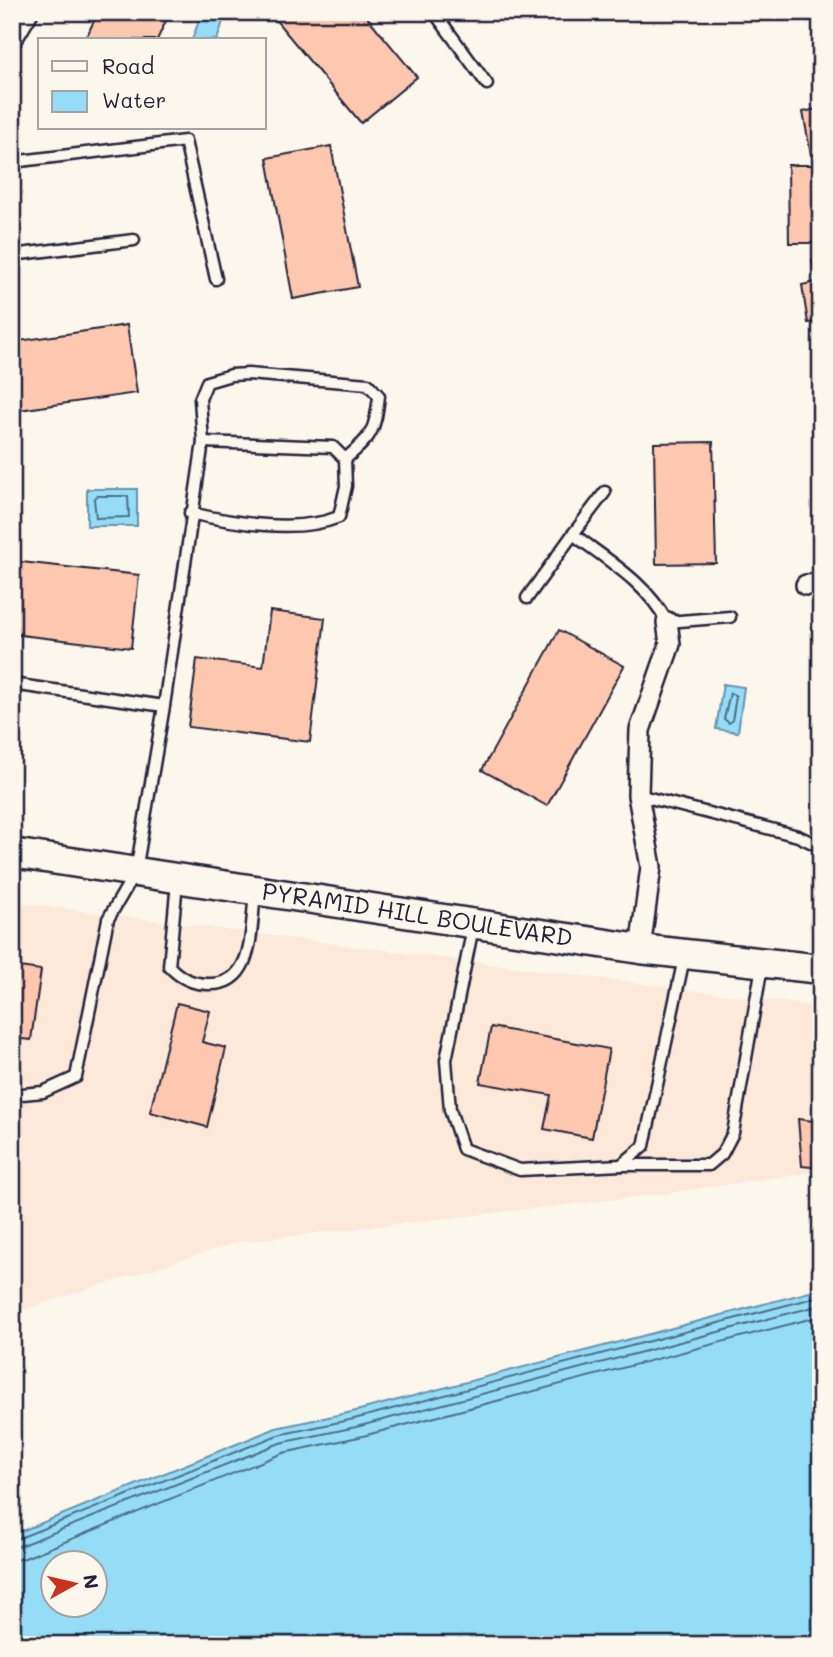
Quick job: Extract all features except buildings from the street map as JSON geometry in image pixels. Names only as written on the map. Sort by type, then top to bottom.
[{"type":"main road","name":"PYRAMID HILL BOULEVARD","points":[[12,853],[639,949],[821,969]]},
{"type":"street","points":[[12,39],[28,12]]},
{"type":"street","points":[[639,949],[651,867],[638,795],[640,730],[670,644],[667,622]]},
{"type":"lane","points":[[433,12],[487,84]]},
{"type":"lane","points":[[12,162],[185,141],[216,279]]},
{"type":"lane","points":[[12,255],[134,240]]},
{"type":"lane","points":[[12,1095],[43,1093],[76,1077],[108,919],[136,871],[164,706],[202,442],[200,399],[207,382],[248,373],[368,384],[379,396],[377,417],[368,440],[345,458]]},
{"type":"lane","points":[[190,513],[235,523],[320,525],[340,517],[346,486],[345,458],[333,447],[202,442]]},
{"type":"lane","points":[[527,598],[605,492]]},
{"type":"lane","points":[[573,534],[642,586],[658,604],[667,622],[730,617]]},
{"type":"lane","points":[[12,684],[164,706]]},
{"type":"lane","points":[[638,795],[798,836],[821,847]]},
{"type":"lane","points":[[178,878],[169,966],[178,976],[202,984],[224,985],[238,977],[244,964],[256,889]]},
{"type":"lane","points":[[474,923],[446,1060],[450,1110],[463,1149],[520,1170],[621,1165],[709,1166],[722,1154],[733,1133],[763,962]]},
{"type":"lane","points":[[621,1165],[644,1146],[685,954]]},
{"type":"shaded area","points":[[821,831],[821,930],[808,929]]},
{"type":"shaded area","points":[[12,902],[821,1007],[821,1171],[662,1194],[238,1242],[12,1313]]},
{"type":"water","points":[[202,12],[226,12],[218,38],[193,38]]},
{"type":"water","points":[[87,489],[137,489],[137,526],[87,526]]},
{"type":"water","points":[[723,684],[744,687],[738,732],[716,729]]},
{"type":"water","points":[[821,1289],[821,1645],[12,1645],[12,1535],[276,1428],[352,1412]]}]
